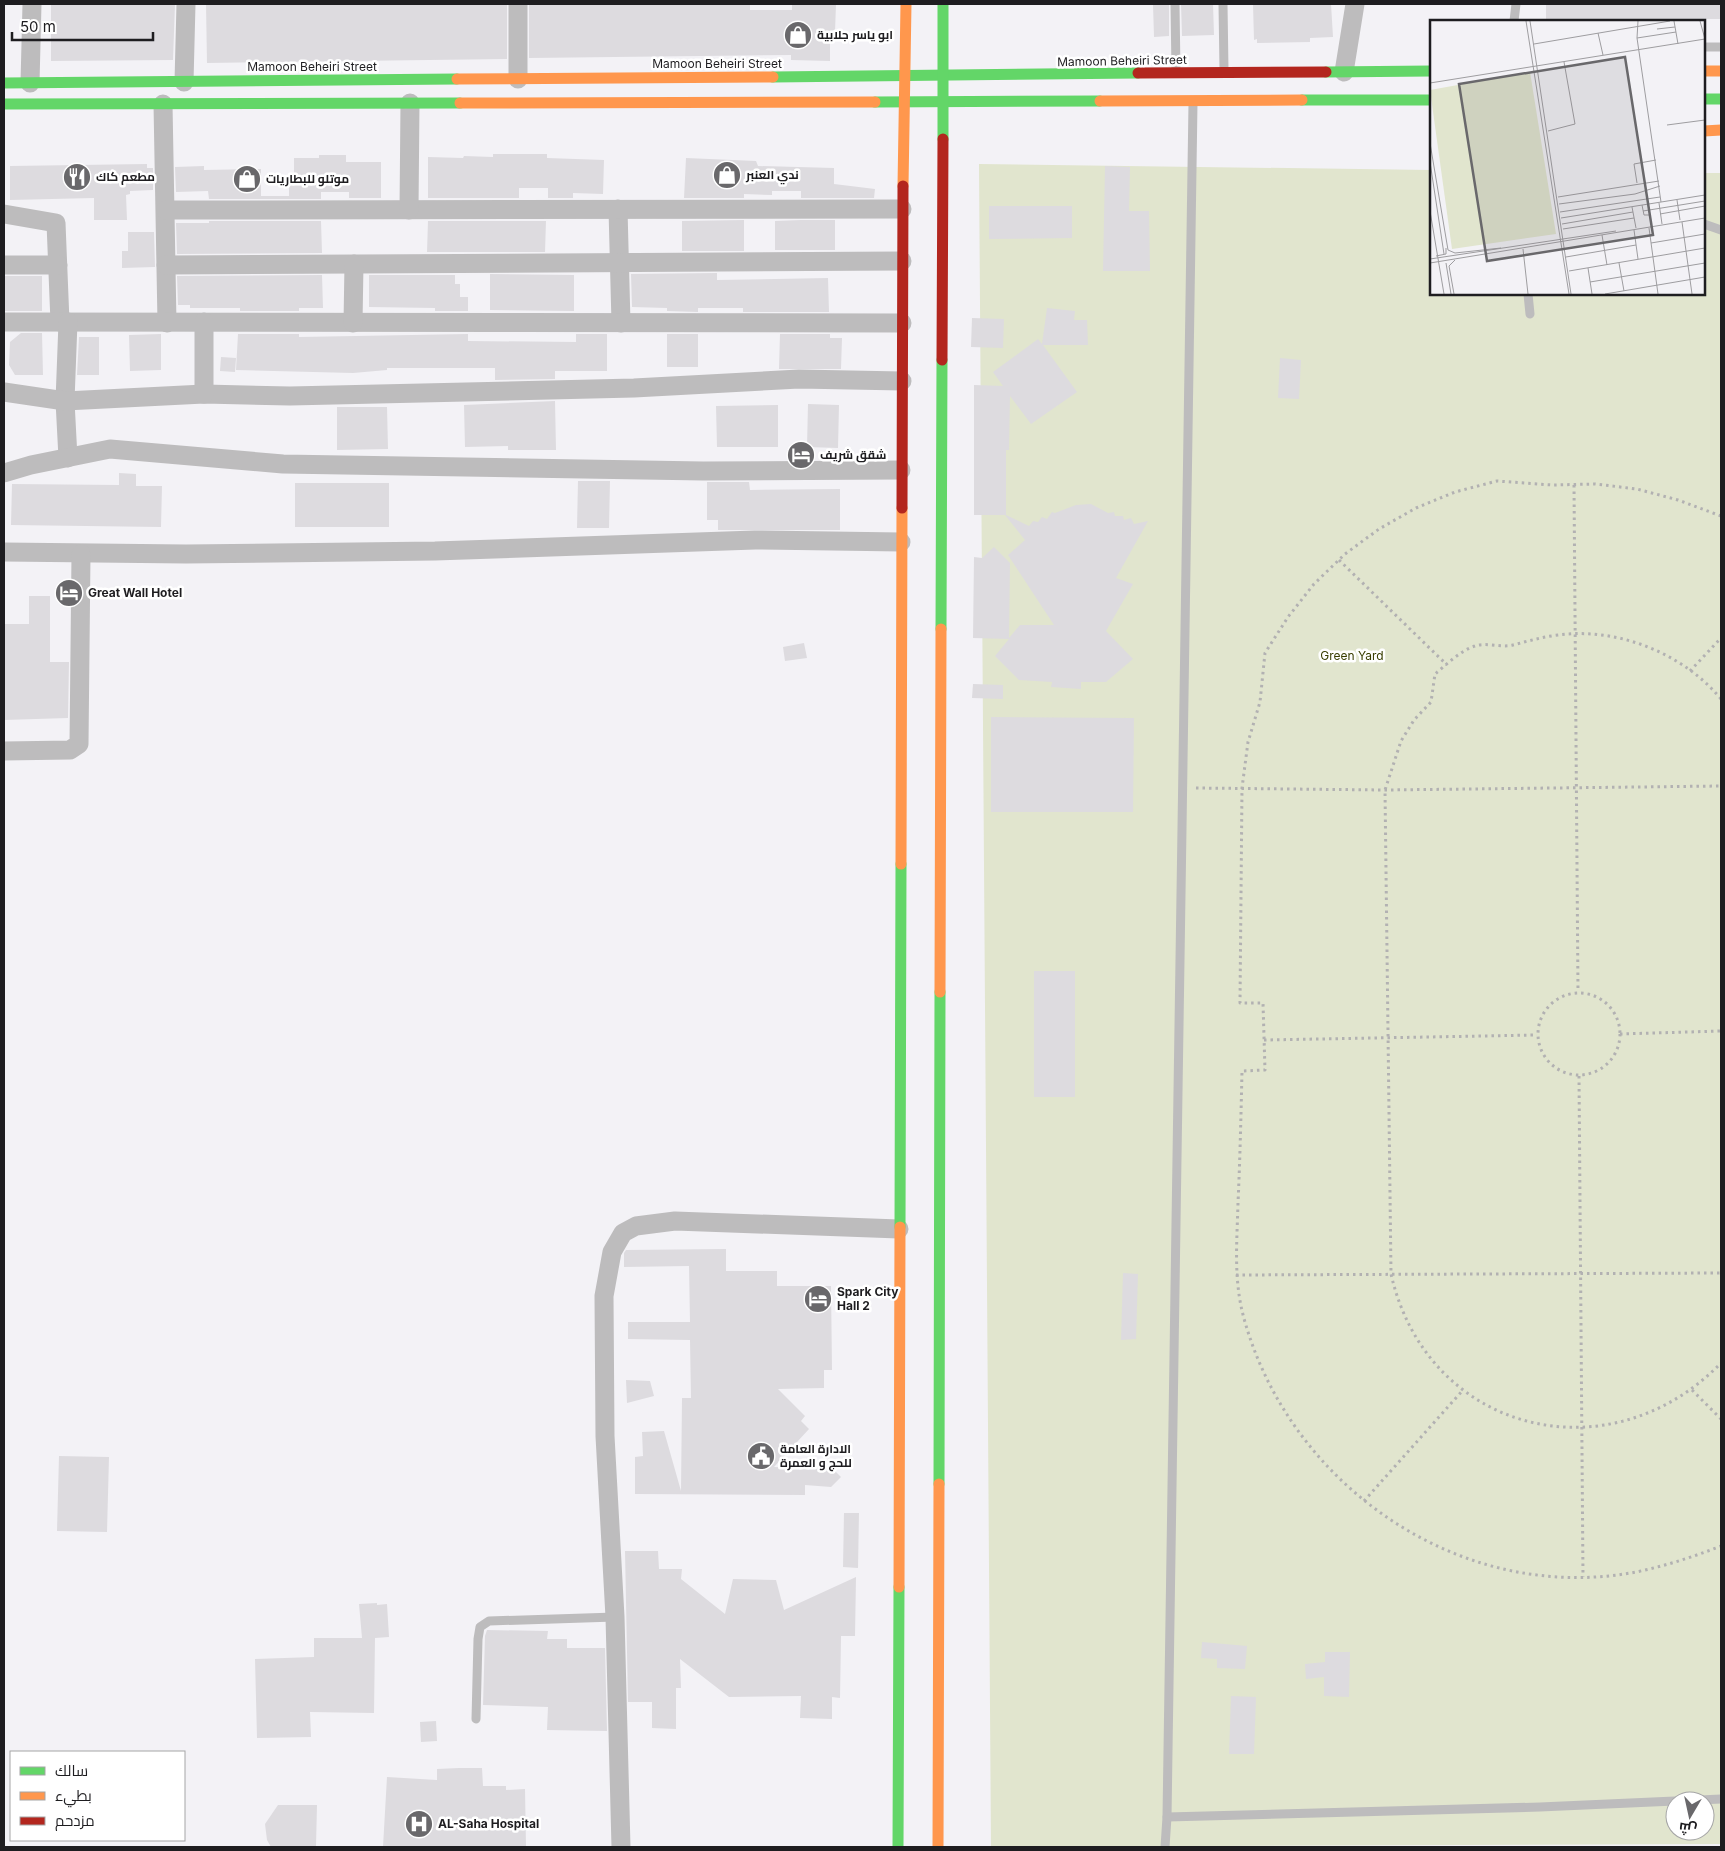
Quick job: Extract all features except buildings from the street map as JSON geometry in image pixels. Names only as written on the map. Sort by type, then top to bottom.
[{"type":"street","points":[[30,83],[32,4]]},
{"type":"street","points":[[184,82],[186,4]]},
{"type":"street","points":[[518,4],[518,79]]},
{"type":"street","points":[[898,1847],[902,209],[903,76],[906,4]]},
{"type":"street","points":[[938,1847],[943,4]]},
{"type":"street","points":[[1344,72],[1354,4]]},
{"type":"street","points":[[1705,71],[1721,70]]},
{"type":"street","name":"Mamoon Beheiri Street","points":[[4,83],[942,77],[1430,71]]},
{"type":"street","points":[[1705,99],[1721,99]]},
{"type":"street","points":[[4,104],[1430,100]]},
{"type":"street","points":[[409,210],[410,103]]},
{"type":"street","points":[[163,104],[167,323]]},
{"type":"street","points":[[1705,130],[1721,130]]},
{"type":"street","points":[[166,210],[902,209]]},
{"type":"street","points":[[618,210],[621,323]]},
{"type":"street","points":[[4,214],[56,223],[64,322],[68,458]]},
{"type":"street","points":[[166,265],[902,261]]},
{"type":"street","points":[[353,323],[354,264]]},
{"type":"street","points":[[4,265],[58,265]]},
{"type":"street","points":[[4,322],[902,323]]},
{"type":"street","points":[[204,322],[204,394]]},
{"type":"street","points":[[4,392],[65,401],[204,394],[290,396],[634,388],[799,379],[902,381]]},
{"type":"street","points":[[4,473],[110,449],[283,464],[703,472],[902,470]]},
{"type":"street","points":[[4,552],[81,554],[435,551],[756,540],[901,542]]},
{"type":"street","points":[[4,751],[70,750],[79,744],[81,554]]},
{"type":"street","points":[[621,1847],[615,1617],[605,1436],[604,1296],[612,1252],[623,1233],[636,1226],[675,1222],[899,1229]]},
{"type":"street","points":[[938,1822],[951,1847]]},
{"type":"lane","points":[[1175,4],[1176,74]]},
{"type":"lane","points":[[1222,4],[1224,73]]},
{"type":"lane","points":[[1514,20],[1516,4]]},
{"type":"lane","points":[[1705,47],[1721,47]]},
{"type":"lane","points":[[1165,1847],[1167,1817],[1193,101]]},
{"type":"lane","points":[[1705,224],[1721,230]]},
{"type":"lane","points":[[1528,295],[1530,314]]},
{"type":"lane","points":[[476,1719],[478,1638],[480,1627],[489,1621],[615,1617]]},
{"type":"lane","points":[[1167,1817],[1540,1807],[1665,1802]]},
{"type":"path","points":[[1721,516],[1678,500],[1637,489],[1497,481],[1456,492],[1416,508],[1379,529],[1339,560],[1314,584],[1288,617],[1265,653],[1260,702],[1248,742],[1242,788],[1240,1004],[1263,1003],[1265,1070],[1242,1071],[1236,1275],[1244,1320],[1257,1360],[1275,1397],[1297,1432],[1324,1464],[1364,1501],[1387,1518],[1423,1539],[1461,1556],[1501,1568],[1583,1577],[1634,1572],[1684,1560],[1721,1546]]},
{"type":"path","points":[[1574,485],[1578,992]]},
{"type":"path","points":[[1339,560],[1447,665]]},
{"type":"path","points":[[1721,699],[1690,671],[1656,651],[1633,642],[1609,636],[1575,634],[1534,639],[1511,646],[1475,646],[1435,674],[1430,702],[1414,720],[1401,741],[1385,790],[1390,1274],[1402,1312],[1419,1344],[1443,1372],[1463,1390],[1487,1405],[1521,1419],[1557,1426],[1582,1428],[1612,1424],[1648,1414],[1692,1390],[1721,1363]]},
{"type":"path","points":[[1690,671],[1721,638]]},
{"type":"path","points":[[1183,788],[1385,790],[1721,786]]},
{"type":"path","points":[[1578,992],[1597,997],[1612,1010],[1618,1021],[1620,1034],[1618,1047],[1613,1059],[1604,1068],[1592,1074],[1579,1076],[1566,1074],[1554,1068],[1545,1059],[1539,1047],[1537,1035],[1542,1016],[1554,1000],[1578,992]]},
{"type":"path","points":[[1620,1034],[1721,1031]]},
{"type":"path","points":[[1264,1040],[1537,1035]]},
{"type":"path","points":[[1579,1076],[1583,1577]]},
{"type":"path","points":[[1236,1275],[1721,1273]]},
{"type":"path","points":[[1364,1501],[1463,1390]]},
{"type":"path","points":[[1692,1390],[1721,1419]]},
{"type":"green space","name":"Green Yard","points":[[979,164],[1430,170],[1430,295],[1705,295],[1705,173],[1721,173],[1721,1844],[991,1847]]},
{"type":"traffic: fast","points":[[943,4],[943,139]]},
{"type":"traffic: fast","points":[[1326,72],[1430,71]]},
{"type":"traffic: fast","points":[[773,77],[1138,73]]},
{"type":"traffic: fast","points":[[4,83],[457,79]]},
{"type":"traffic: fast","points":[[1705,99],[1721,99]]},
{"type":"traffic: fast","points":[[1302,100],[1430,100]]},
{"type":"traffic: fast","points":[[875,102],[1100,101]]},
{"type":"traffic: fast","points":[[4,104],[460,103]]},
{"type":"traffic: fast","points":[[941,629],[942,360]]},
{"type":"traffic: fast","points":[[900,1227],[901,864]]},
{"type":"traffic: fast","points":[[939,1484],[940,992]]},
{"type":"traffic: fast","points":[[898,1847],[899,1587]]},
{"type":"traffic: slow","points":[[903,186],[906,4]]},
{"type":"traffic: slow","points":[[1705,71],[1721,71]]},
{"type":"traffic: slow","points":[[457,79],[773,77]]},
{"type":"traffic: slow","points":[[1100,101],[1302,100]]},
{"type":"traffic: slow","points":[[460,103],[875,102]]},
{"type":"traffic: slow","points":[[1705,131],[1721,130]]},
{"type":"traffic: slow","points":[[901,864],[902,508]]},
{"type":"traffic: slow","points":[[940,992],[941,629]]},
{"type":"traffic: slow","points":[[899,1587],[900,1227]]},
{"type":"traffic: slow","points":[[938,1847],[939,1484]]},
{"type":"traffic: jam","points":[[1138,73],[1326,72]]},
{"type":"traffic: jam","points":[[942,360],[943,139]]},
{"type":"traffic: jam","points":[[902,508],[903,186]]},
{"type":"place","name":"ابو ياسر جلابية","points":[[798,35]]},
{"type":"place","name":"ندي العنبر","points":[[727,175]]},
{"type":"place","name":"مطعم كاك","points":[[77,177]]},
{"type":"place","name":"موتلو للبطاريات","points":[[247,179]]},
{"type":"place","name":"شقق شريف","points":[[801,455]]},
{"type":"place","name":"Great Wall Hotel","points":[[69,593]]},
{"type":"place","name":"Spark City Hall 2","points":[[818,1299]]},
{"type":"place","name":"الادارة العامة للحج و العمرة","points":[[761,1456]]},
{"type":"place","name":"AL-Saha Hospital","points":[[419,1824]]}]
